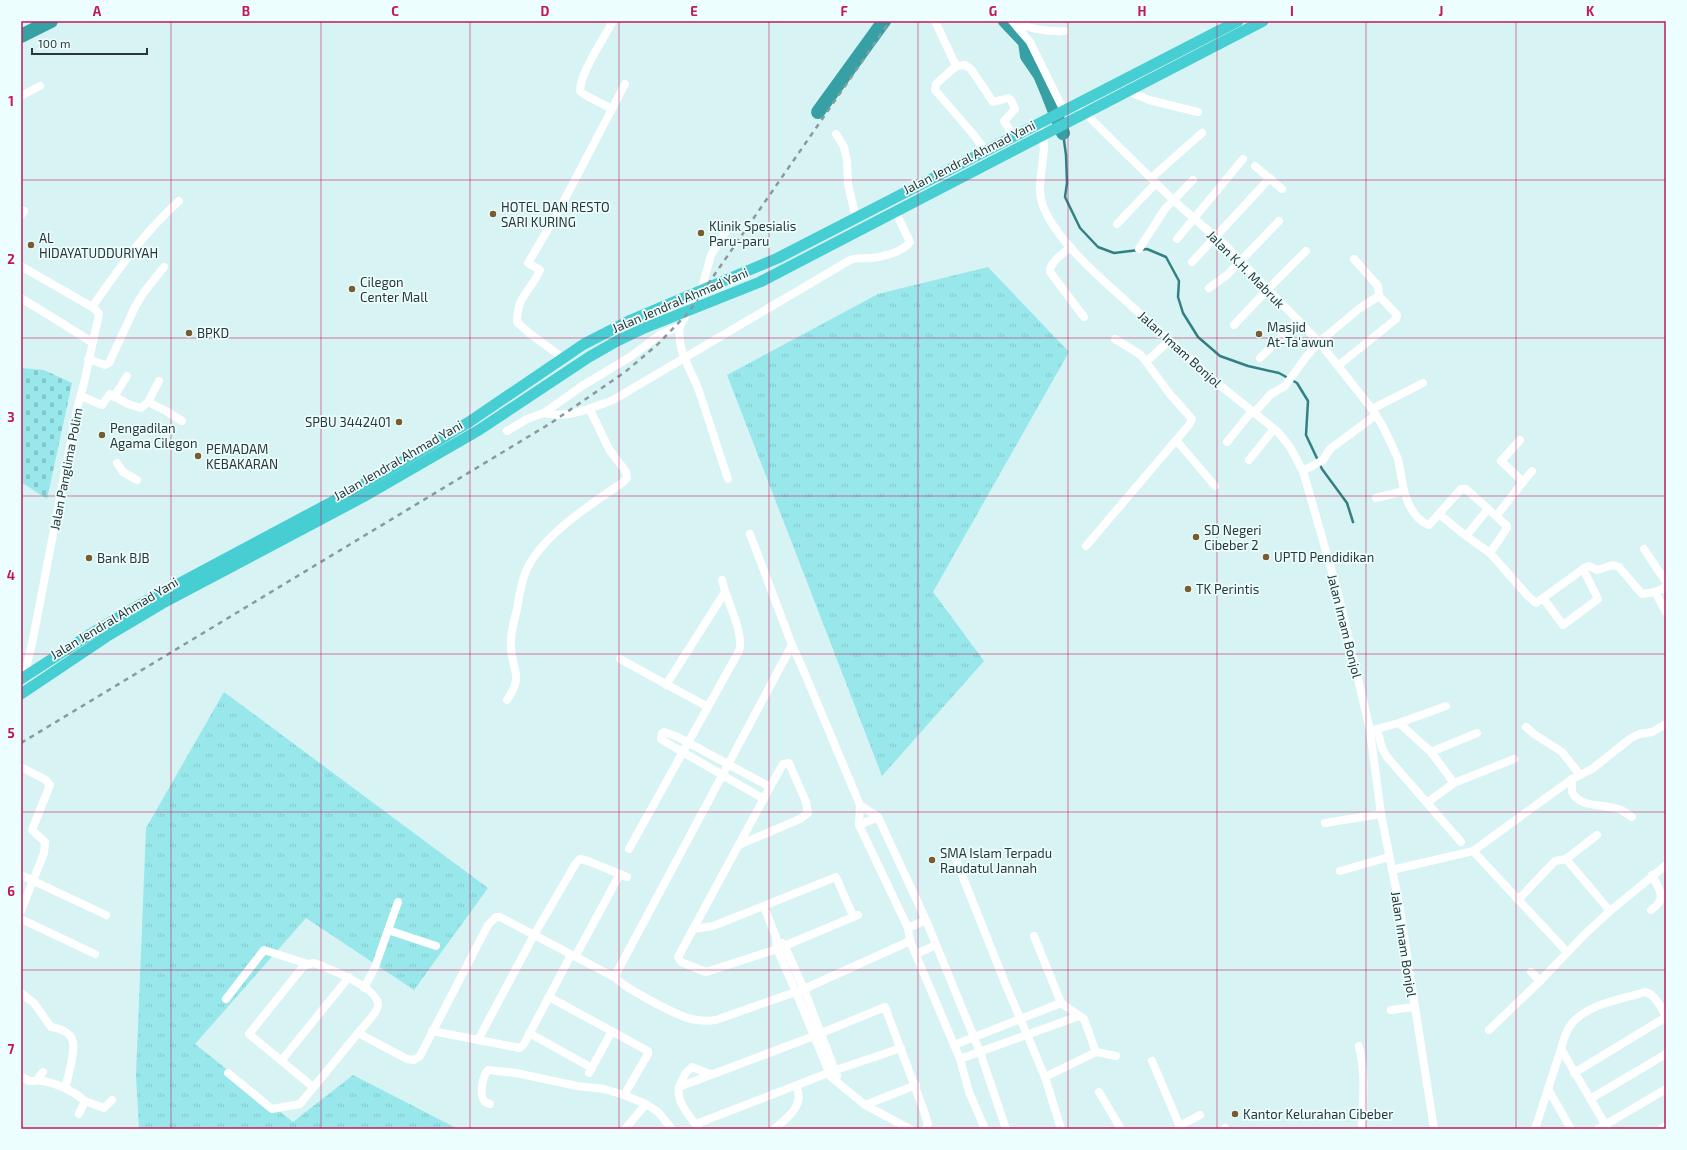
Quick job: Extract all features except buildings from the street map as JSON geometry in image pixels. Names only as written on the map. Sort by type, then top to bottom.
[{"type":"highway","name":"Jalan Jendral Ahmad Yani","points":[[21,694],[109,635],[164,603],[363,497],[479,430],[589,358],[642,329],[760,282],[1055,129],[1064,116],[1078,104],[1238,21]]},
{"type":"highway","name":"Jalan Jendral Ahmad Yani","points":[[22,678],[89,635],[148,600],[344,495],[469,422],[563,358],[609,330],[778,258],[1051,118],[1086,114],[1263,21]]},
{"type":"street","points":[[612,109],[585,95],[580,91],[580,85],[613,21]]},
{"type":"street","points":[[935,21],[956,66]]},
{"type":"street","points":[[1013,21],[1032,29],[1045,32],[1064,31]]},
{"type":"street","points":[[1013,21],[1030,42],[1064,116]]},
{"type":"street","points":[[986,152],[973,134],[935,90],[936,84],[956,66],[965,64],[971,68],[992,102],[1008,98],[1011,100],[1015,109],[1004,121],[1014,137]]},
{"type":"street","points":[[563,358],[529,333],[517,322],[517,312],[520,301],[540,270],[528,263],[557,214],[625,84]]},
{"type":"street","points":[[21,96],[40,86]]},
{"type":"street","points":[[1128,91],[1149,100],[1198,112]]},
{"type":"street","name":"Jalan K.H. Mabruk","points":[[1078,104],[1086,114],[1173,200],[1216,237],[1320,342],[1374,412],[1390,441],[1398,459],[1404,491],[1410,506],[1424,523],[1429,525],[1439,514]]},
{"type":"street","name":"Jalan Imam Bonjol","points":[[1040,124],[1043,135],[1044,152],[1040,200],[1051,224],[1106,283],[1211,378],[1284,438],[1303,471],[1338,593],[1374,729],[1381,814],[1399,904],[1434,1129]]},
{"type":"street","points":[[1117,224],[1154,181],[1202,133]]},
{"type":"street","points":[[836,134],[844,147],[847,161],[848,184],[856,219]]},
{"type":"street","points":[[1177,239],[1243,159]]},
{"type":"street","points":[[1255,166],[1282,189]]},
{"type":"street","points":[[1192,262],[1270,178]]},
{"type":"street","points":[[1140,249],[1165,209],[1193,180]]},
{"type":"street","points":[[21,266],[92,307],[125,260],[162,217],[179,201]]},
{"type":"street","points":[[544,413],[563,415],[590,410],[614,400],[684,357],[730,332],[850,260],[856,258],[873,258],[890,254],[906,246],[910,242],[895,212]]},
{"type":"street","points":[[1209,288],[1227,275],[1279,221]]},
{"type":"street","points":[[726,231],[712,255],[703,284],[680,326],[679,340],[684,357],[699,390],[728,479]]},
{"type":"street","points":[[1071,247],[1052,265],[1050,272],[1084,317]]},
{"type":"street","points":[[1234,325],[1306,251]]},
{"type":"street","points":[[1339,366],[1396,319],[1397,316],[1379,296],[1378,286],[1354,259]]},
{"type":"street","points":[[88,359],[105,366],[109,363],[135,307],[144,292],[164,267]]},
{"type":"street","points":[[1227,442],[1271,394],[1285,386],[1306,357],[1320,342],[1360,308],[1379,296]]},
{"type":"street","points":[[21,298],[92,342]]},
{"type":"street","name":"Jalan Panglima Polim","points":[[22,678],[33,639],[80,396],[99,314],[92,307]]},
{"type":"street","points":[[1260,358],[1298,320]]},
{"type":"street","points":[[507,431],[527,419],[544,413],[582,386],[630,358],[661,334],[680,326]]},
{"type":"street","points":[[1086,546],[1189,425],[1192,418],[1169,393],[1147,361],[1135,350],[1115,339]]},
{"type":"street","points":[[1147,361],[1170,340]]},
{"type":"street","points":[[114,397],[127,376]]},
{"type":"street","points":[[80,396],[102,405],[110,394],[128,404],[141,408],[148,402],[159,381]]},
{"type":"street","points":[[1303,471],[1320,462],[1330,449],[1374,412],[1423,383]]},
{"type":"street","points":[[148,402],[182,421]]},
{"type":"street","points":[[507,700],[512,693],[517,678],[511,645],[518,604],[526,571],[544,545],[570,520],[627,478],[626,472],[610,449],[590,410]]},
{"type":"street","points":[[1249,460],[1274,429]]},
{"type":"street","points":[[1176,440],[1215,486]]},
{"type":"street","points":[[1520,440],[1501,461],[1523,482]]},
{"type":"street","points":[[117,463],[123,472],[137,480]]},
{"type":"street","points":[[1497,515],[1532,471]]},
{"type":"street","points":[[1490,553],[1508,527],[1497,515],[1464,488],[1439,514],[1490,553],[1536,603],[1589,566],[1597,570],[1616,566],[1619,567],[1642,594],[1654,592],[1666,587]]},
{"type":"street","points":[[1376,498],[1404,491]]},
{"type":"street","points":[[1466,536],[1488,509]]},
{"type":"street","points":[[750,534],[792,645],[860,805],[859,824],[908,928],[910,941],[960,1059],[969,1092],[985,1129]]},
{"type":"street","points":[[1644,549],[1666,582]]},
{"type":"street","points":[[1543,598],[1563,625],[1598,599],[1583,569]]},
{"type":"street","points":[[629,849],[737,656],[741,645],[740,634],[724,592],[722,580]]},
{"type":"street","points":[[666,684],[724,592]]},
{"type":"street","points":[[1654,592],[1666,612]]},
{"type":"street","points":[[616,978],[617,972],[792,645]]},
{"type":"street","points":[[620,659],[708,707]]},
{"type":"street","points":[[1446,706],[1399,723],[1374,729],[1384,754],[1428,802],[1461,842]]},
{"type":"street","points":[[1399,723],[1431,752],[1454,783]]},
{"type":"street","points":[[1392,870],[1473,850],[1572,779],[1592,769],[1631,738],[1639,734],[1652,732],[1666,724]]},
{"type":"street","points":[[1526,727],[1562,752],[1580,775]]},
{"type":"street","points":[[764,799],[661,738],[662,733],[664,732],[670,734],[688,742],[770,787]]},
{"type":"street","points":[[1431,752],[1477,733]]},
{"type":"street","points":[[1428,802],[1454,783],[1514,759]]},
{"type":"street","points":[[694,929],[713,926],[764,907],[836,877],[856,916],[780,947],[706,972],[702,972],[681,962],[678,959],[694,929],[741,844],[770,787],[783,764],[789,764],[806,802],[808,813],[800,819],[741,844]]},
{"type":"street","points":[[21,767],[46,780],[50,784],[32,830],[43,839],[46,847],[21,911]]},
{"type":"street","points":[[1572,779],[1572,792],[1578,800],[1590,804],[1621,809],[1632,817]]},
{"type":"street","points":[[860,805],[878,817],[926,920],[980,1052],[1006,1129]]},
{"type":"street","points":[[1325,823],[1381,814]]},
{"type":"street","points":[[859,824],[878,817]]},
{"type":"street","points":[[1518,900],[1555,861],[1566,859],[1597,835]]},
{"type":"street","points":[[1473,850],[1567,952]]},
{"type":"street","points":[[1340,871],[1389,857]]},
{"type":"street","points":[[432,1031],[478,1040],[520,1048],[573,956],[624,875],[580,859],[563,884],[534,935],[478,1040]]},
{"type":"street","points":[[1566,859],[1610,911]]},
{"type":"street","points":[[956,860],[1028,1034],[1045,1078],[1061,1129]]},
{"type":"street","points":[[1489,1030],[1540,982],[1567,952],[1610,911],[1666,865]]},
{"type":"street","points":[[21,875],[33,882],[86,904],[106,915]]},
{"type":"street","points":[[1651,910],[1659,903],[1661,897],[1661,893],[1652,875]]},
{"type":"street","points":[[364,988],[375,967],[398,902]]},
{"type":"street","points":[[764,907],[780,947],[800,990],[836,1080],[865,1105],[910,1129]]},
{"type":"street","points":[[358,1033],[407,1059],[414,1060],[420,1056],[492,919],[496,917],[500,917],[616,978],[624,985],[674,1012],[690,1019],[705,1021],[716,1020],[800,990],[910,941]]},
{"type":"street","points":[[21,919],[95,954]]},
{"type":"street","points":[[908,928],[926,920]]},
{"type":"street","points":[[388,930],[436,946]]},
{"type":"street","points":[[1034,936],[1061,1003],[1084,1019],[1096,1052]]},
{"type":"street","points":[[916,954],[936,946]]},
{"type":"street","points":[[226,999],[264,950],[308,964]]},
{"type":"street","points":[[228,1073],[272,1109],[300,1104],[377,1009],[378,1004],[376,998],[349,977],[314,963],[308,964],[302,968],[249,1034],[313,1087]]},
{"type":"street","points":[[1531,972],[1540,982]]},
{"type":"street","points":[[281,1061],[349,977]]},
{"type":"street","points":[[1535,1129],[1570,1026],[1578,1018],[1595,1007],[1645,992],[1653,996],[1666,1017],[1574,1073]]},
{"type":"street","points":[[21,993],[34,1003],[51,1027],[60,1029],[69,1035],[73,1042],[70,1072],[65,1088]]},
{"type":"street","points":[[549,997],[648,1051],[648,1054],[627,1090]]},
{"type":"street","points":[[954,1045],[1061,1003]]},
{"type":"street","points":[[679,1087],[710,1074],[818,1035],[888,1006],[901,1048],[916,1085],[928,1122],[926,1129]]},
{"type":"street","points":[[1391,1010],[1414,1007]]},
{"type":"street","points":[[960,1059],[1079,1016]]},
{"type":"street","points":[[529,1033],[591,1070],[612,1031]]},
{"type":"street","points":[[1359,1046],[1364,1065],[1362,1129]]},
{"type":"street","points":[[710,1074],[692,1067],[685,1074],[679,1087],[678,1095],[680,1102],[698,1127],[796,1086],[901,1048]]},
{"type":"street","points":[[1561,1049],[1590,1099],[1604,1128],[1666,1089]]},
{"type":"street","points":[[1045,1078],[1096,1052],[1116,1056]]},
{"type":"street","points":[[1590,1099],[1666,1054]]},
{"type":"street","points":[[1152,1061],[1180,1127],[1200,1115]]},
{"type":"street","points":[[490,1104],[485,1102],[482,1096],[485,1073],[488,1070],[516,1073],[577,1086],[604,1089],[624,1095],[646,1104],[658,1112],[672,1129]]},
{"type":"street","points":[[38,1080],[43,1072]]},
{"type":"street","points":[[21,1076],[33,1082],[38,1080],[55,1083],[85,1101],[104,1108],[112,1100]]},
{"type":"street","points":[[865,1105],[916,1085]]},
{"type":"street","points":[[774,1129],[792,1114],[798,1104],[800,1098],[796,1086]]},
{"type":"street","points":[[1548,1088],[1571,1129]]},
{"type":"street","points":[[1099,1092],[1121,1129]]},
{"type":"street","points":[[79,1114],[85,1101]]},
{"type":"street","points":[[625,1129],[646,1104]]},
{"type":"street","points":[[1661,1129],[1666,1126]]},
{"type":"green space","points":[[988,267],[1069,352],[933,592],[984,661],[882,776],[727,375],[878,294]]},
{"type":"green space","points":[[21,368],[44,370],[72,383],[47,499],[21,482]]},
{"type":"green space","points":[[224,692],[488,888],[414,990],[306,918],[195,1044],[293,1122],[353,1075],[458,1129],[139,1129],[136,1076],[146,828]]},
{"type":"waterway","points":[[21,36],[51,21]]},
{"type":"waterway","points":[[818,112],[884,21]]},
{"type":"waterway","points":[[1005,21],[1025,42],[1027,56],[1040,75],[1063,133]]},
{"type":"waterway","points":[[1063,133],[1066,155],[1067,183],[1065,197],[1080,228],[1098,247],[1114,253],[1147,249],[1166,257],[1179,281],[1178,297],[1183,313],[1198,337],[1220,356],[1248,366],[1279,373],[1297,383],[1308,401],[1306,435],[1322,469],[1347,503],[1353,522]]},
{"type":"railway","points":[[21,743],[551,423],[625,372],[657,345],[688,313],[890,21]]},
{"type":"place","name":"HOTEL DAN RESTO SARI KURING","points":[[493,214]]},
{"type":"place","name":"Klinik Spesialis Paru-paru","points":[[701,233]]},
{"type":"place","name":"AL HIDAYATUDDURIYAH","points":[[31,245]]},
{"type":"place","name":"Cilegon Center Mall","points":[[352,289]]},
{"type":"place","name":"BPKD","points":[[189,333]]},
{"type":"place","name":"Masjid At-Ta'awun","points":[[1259,334]]},
{"type":"place","name":"SPBU 3442401","points":[[399,422]]},
{"type":"place","name":"Pengadilan Agama Cilegon","points":[[102,435]]},
{"type":"place","name":"PEMADAM KEBAKARAN","points":[[198,456]]},
{"type":"place","name":"SD Negeri Cibeber 2","points":[[1196,537]]},
{"type":"place","name":"UPTD Pendidikan","points":[[1266,557]]},
{"type":"place","name":"Bank BJB","points":[[89,558]]},
{"type":"place","name":"TK Perintis","points":[[1188,589]]},
{"type":"place","name":"SMA Islam Terpadu Raudatul Jannah","points":[[932,860]]},
{"type":"place","name":"Kantor Kelurahan Cibeber","points":[[1235,1114]]}]
